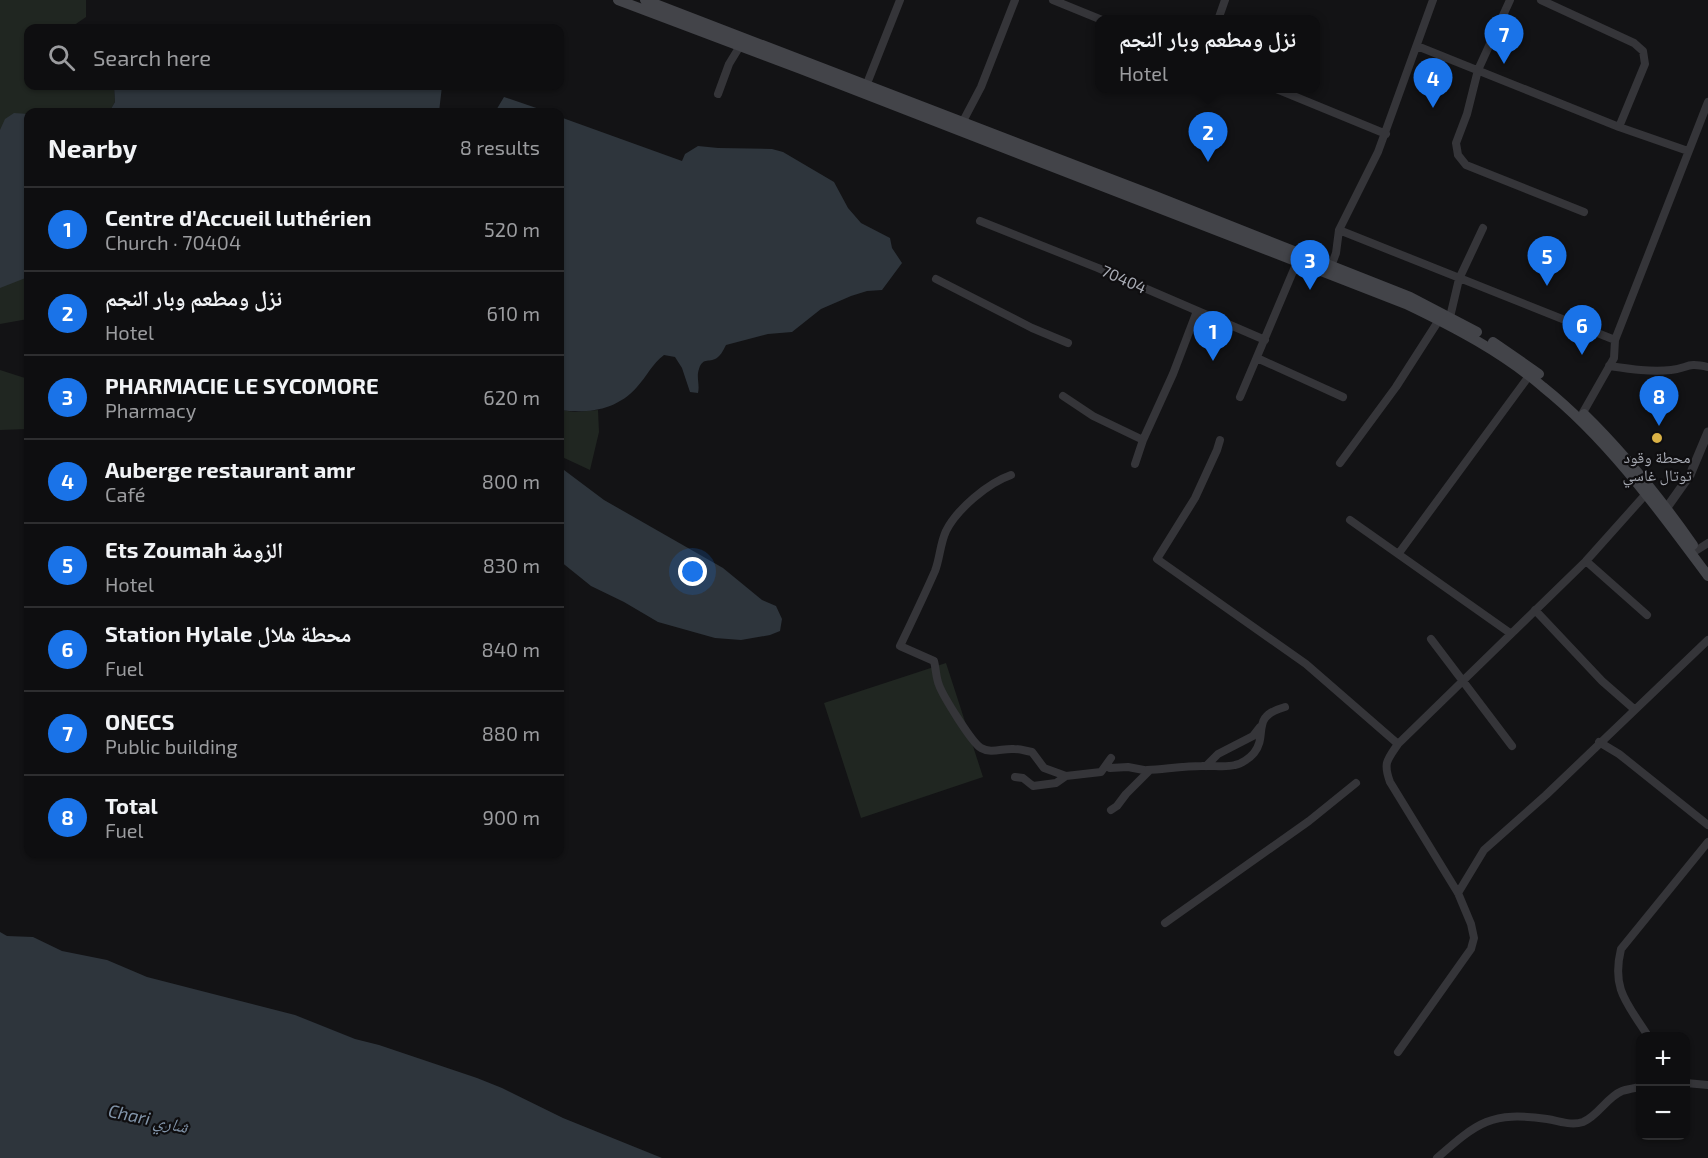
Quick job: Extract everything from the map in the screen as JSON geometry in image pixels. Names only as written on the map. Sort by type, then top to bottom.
[{"type":"main road","points":[[618,0],[961,126],[1329,270],[1487,338],[1537,373],[1581,416],[1645,495],[1665,511],[1708,576]]},
{"type":"main road","points":[[645,0],[866,86],[1297,262],[1329,270]]},
{"type":"main road","points":[[1444,318],[1529,376],[1604,434],[1708,564]]},
{"type":"street","points":[[866,86],[877,53],[900,0]]},
{"type":"street","points":[[961,126],[981,87],[1015,0]]},
{"type":"street","points":[[1053,0],[1095,17]]},
{"type":"street","points":[[1220,15],[1225,0]]},
{"type":"street","points":[[1329,270],[1336,253],[1339,230],[1386,134],[1433,0]]},
{"type":"street","points":[[1510,0],[1479,70],[1456,143],[1458,155],[1466,165],[1584,212]]},
{"type":"street","points":[[1541,0],[1634,43],[1643,51],[1644,64],[1619,127]]},
{"type":"street","points":[[718,94],[729,64],[740,46]]},
{"type":"street","points":[[1416,46],[1619,127],[1688,150]]},
{"type":"street","points":[[1286,93],[1386,134]]},
{"type":"street","points":[[1581,416],[1614,358],[1615,340],[1708,102]]},
{"type":"street","name":"70404","points":[[981,221],[1266,340]]},
{"type":"street","points":[[1340,463],[1444,318],[1483,228]]},
{"type":"street","points":[[1339,230],[1615,340]]},
{"type":"street","points":[[1240,397],[1297,262]]},
{"type":"street","points":[[936,279],[1032,328],[1068,343]]},
{"type":"street","points":[[1135,464],[1197,311]]},
{"type":"street","points":[[1257,358],[1343,397]]},
{"type":"street","points":[[1609,366],[1646,371],[1674,370],[1692,364],[1708,367]]},
{"type":"street","points":[[1400,553],[1529,376]]},
{"type":"street","points":[[1063,396],[1093,416],[1143,440]]},
{"type":"street","points":[[1665,511],[1690,475],[1708,432]]},
{"type":"street","points":[[1220,440],[1196,498],[1157,559],[1306,664],[1398,744]]},
{"type":"street","points":[[1011,475],[1003,478],[969,502],[957,514],[946,531],[939,550],[936,569],[900,646],[934,662],[939,685],[960,722],[981,748],[992,751],[1015,748],[1032,752],[1044,768],[1066,776],[1101,772],[1111,758]]},
{"type":"street","points":[[1398,1052],[1471,949],[1473,938],[1471,924],[1458,892],[1390,782],[1385,769],[1387,759],[1398,744],[1462,680],[1586,561],[1645,495]]},
{"type":"street","points":[[1350,520],[1400,553],[1510,633]]},
{"type":"street","points":[[1697,550],[1708,543]]},
{"type":"street","points":[[1586,561],[1647,615]]},
{"type":"street","points":[[1535,610],[1602,681],[1634,709]]},
{"type":"street","points":[[1431,639],[1512,746]]},
{"type":"street","points":[[1458,892],[1484,850],[1546,795],[1708,640]]},
{"type":"street","points":[[1110,768],[1128,767],[1147,770],[1234,765],[1255,753],[1262,721],[1270,712],[1285,707]]},
{"type":"street","points":[[1206,766],[1218,754],[1253,736],[1261,726]]},
{"type":"street","points":[[1599,742],[1619,754],[1708,825]]},
{"type":"street","points":[[1111,810],[1118,806],[1126,794],[1149,771],[1147,770]]},
{"type":"street","points":[[1015,777],[1023,778],[1034,786],[1056,783],[1066,776]]},
{"type":"street","points":[[1165,923],[1309,821],[1356,783]]},
{"type":"street","points":[[1646,1032],[1619,989],[1617,966],[1621,949],[1708,842]]},
{"type":"street","points":[[1690,1083],[1708,1085]]},
{"type":"street","points":[[1437,1158],[1460,1138],[1487,1120],[1504,1116],[1519,1116],[1573,1124],[1586,1121],[1621,1091],[1636,1088]]},
{"type":"shaded area","points":[[0,0],[86,0],[86,17],[76,24],[24,24],[24,90],[114,90],[115,102],[111,108],[24,108],[24,320],[0,324]]},
{"type":"shaded area","points":[[0,370],[24,378],[24,429],[0,430]]},
{"type":"shaded area","points":[[598,410],[599,432],[590,470],[564,458],[564,411]]},
{"type":"shaded area","points":[[946,663],[983,777],[861,818],[824,703]]},
{"type":"water","points":[[114,90],[442,90],[439,108],[111,108],[115,102]]},
{"type":"water","points":[[504,97],[536,108],[497,108]]},
{"type":"water","points":[[14,113],[24,114],[24,279],[0,288],[0,130],[5,119]]},
{"type":"water","points":[[564,118],[682,161],[685,154],[698,146],[772,149],[783,152],[834,182],[848,208],[861,223],[890,238],[892,248],[902,263],[882,290],[867,291],[821,309],[792,332],[768,334],[726,345],[718,357],[705,361],[701,365],[698,375],[698,393],[690,392],[682,368],[675,357],[664,355],[629,395],[602,409],[564,410]]},
{"type":"water","points":[[564,470],[604,500],[723,568],[762,600],[776,606],[782,619],[780,631],[741,640],[715,638],[658,622],[591,586],[564,564]]},
{"type":"water","name":"Chari شاري","points":[[0,932],[7,936],[33,937],[62,951],[107,960],[147,977],[295,1015],[355,1039],[477,1078],[563,1118],[662,1158],[0,1158]]},
{"type":"place","name":"ONECS","points":[[1504,64]]},
{"type":"place","name":"Auberge restaurant amr","points":[[1433,108]]},
{"type":"place","name":"نزل ومطعم وبار النجم","points":[[1208,162]]},
{"type":"place","name":"Ets Zoumah الزومة","points":[[1547,286]]},
{"type":"place","name":"PHARMACIE LE SYCOMORE","points":[[1310,290]]},
{"type":"place","name":"Station Hylale محطة هلال","points":[[1582,355]]},
{"type":"place","name":"Centre d'Accueil luthérien","points":[[1213,361]]},
{"type":"place","name":"Total","points":[[1659,426]]},
{"type":"place","name":"محطة وقود توتال غاسي","points":[[1657,438]]}]
